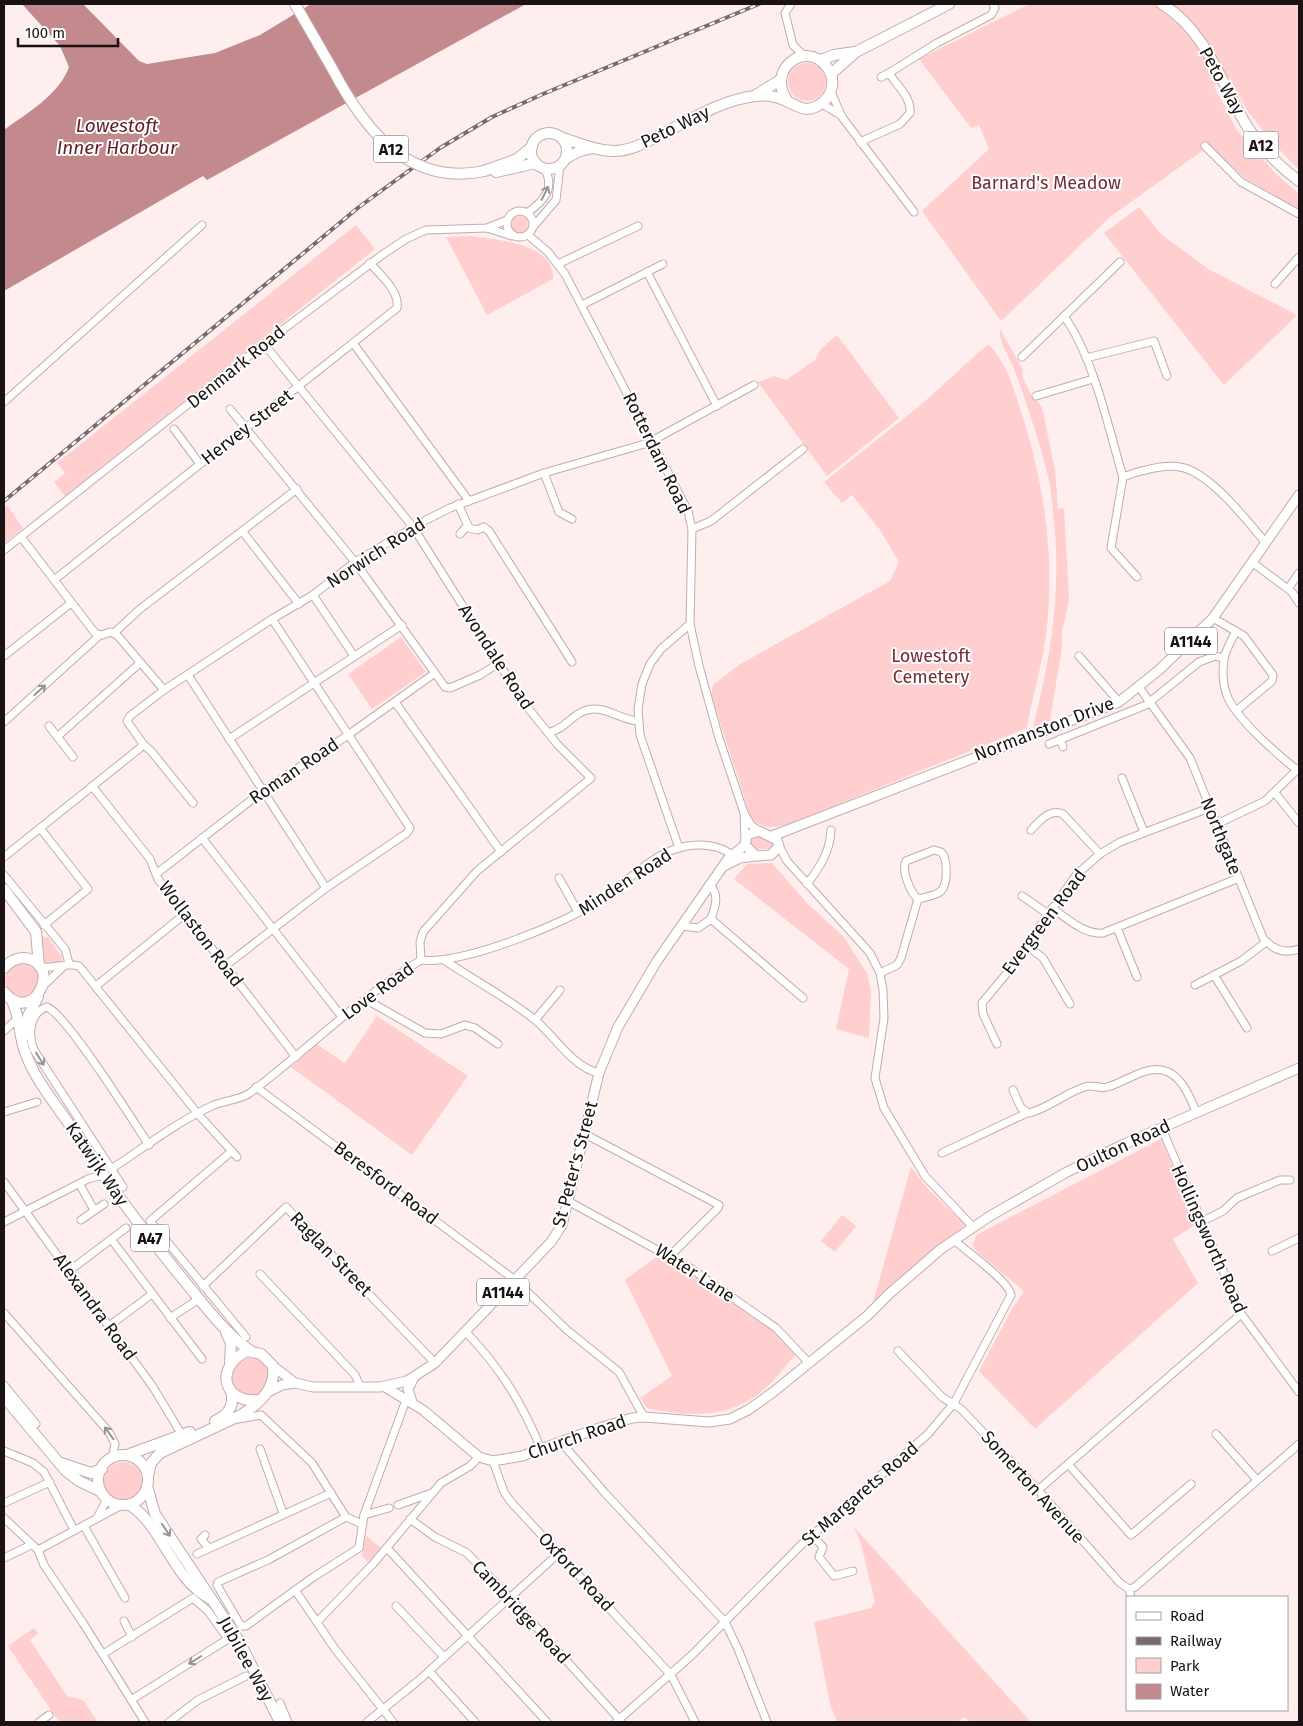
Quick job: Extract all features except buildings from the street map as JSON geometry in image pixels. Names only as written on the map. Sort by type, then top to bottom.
[{"type":"highway","name":"A12","points":[[295,4],[346,96],[373,133],[403,157],[442,171],[470,174],[517,159],[532,147]]},
{"type":"highway","points":[[831,74],[856,52],[949,4]]},
{"type":"highway","name":"Peto Way","points":[[1162,4],[1184,22],[1207,51],[1242,117],[1258,142],[1274,160],[1299,181]]},
{"type":"highway","points":[[821,60],[831,74],[831,92],[822,104],[804,109],[787,100],[783,94],[780,80],[788,63],[804,56],[821,60],[856,52]]},
{"type":"highway","name":"Peto Way","points":[[562,138],[594,148],[616,151],[634,148],[711,109],[755,96],[780,80]]},
{"type":"highway","name":"Peto Way","points":[[755,96],[774,96],[787,100]]},
{"type":"highway","points":[[547,132],[558,134],[568,147],[563,162],[549,169],[540,166],[533,158],[532,147],[537,137],[547,132]]},
{"type":"highway","name":"Peto Way","points":[[563,162],[580,151],[594,148]]},
{"type":"highway","name":"A12","points":[[484,171],[540,166]]},
{"type":"highway","points":[[4,889],[40,928],[39,967]]},
{"type":"highway","points":[[7,964],[29,948],[40,928]]},
{"type":"highway","points":[[7,964],[29,959],[39,967],[44,976],[43,987],[28,1016],[22,1042]]},
{"type":"highway","points":[[7,996],[20,1002],[29,1001],[37,997],[43,987]]},
{"type":"highway","name":"Katwijk Way","points":[[7,996],[17,1012],[22,1042],[36,1074],[107,1172],[160,1252],[222,1325],[251,1351]]},
{"type":"highway","name":"Katwijk Way","points":[[222,1325],[231,1343],[230,1362]]},
{"type":"highway","points":[[4,1397],[72,1477],[102,1494],[110,1501],[126,1505],[140,1497],[147,1481],[151,1463],[160,1453],[228,1422],[249,1410],[270,1391],[274,1379],[273,1366],[261,1354],[251,1351],[238,1356],[230,1362],[226,1375],[233,1400],[226,1414],[182,1435],[127,1455],[112,1458],[95,1472],[86,1472],[61,1463]]},
{"type":"highway","points":[[231,1391],[243,1399],[259,1400]]},
{"type":"highway","points":[[127,1455],[142,1463],[147,1481]]},
{"type":"highway","points":[[102,1468],[98,1479],[102,1494]]},
{"type":"highway","name":"Jubilee Way","points":[[147,1481],[155,1514],[205,1588],[280,1722]]},
{"type":"highway","name":"Jubilee Way","points":[[126,1505],[146,1518],[194,1587],[209,1598]]},
{"type":"main road","name":"Normanston Drive","points":[[772,836],[1011,742],[1038,734],[1119,702],[1139,687],[1213,618],[1299,495]]},
{"type":"main road","name":"Normanston Drive","points":[[779,846],[796,827]]},
{"type":"main road","points":[[724,866],[740,858],[771,855],[779,846],[772,836],[759,831],[750,833],[745,843],[756,856]]},
{"type":"main road","name":"St Peter's Street","points":[[270,1391],[282,1385],[295,1383],[313,1387],[385,1387],[414,1377],[435,1363],[558,1234],[568,1201],[599,1073],[618,1027],[657,961],[731,854],[745,843]]},
{"type":"main road","name":"Oulton Road","points":[[954,1240],[1065,1173],[1120,1146],[1162,1130],[1196,1112],[1299,1068]]},
{"type":"main road","name":"Church Road","points":[[479,1457],[493,1461],[522,1456],[617,1422],[644,1417],[709,1422],[730,1419],[748,1410],[827,1349],[954,1240]]},
{"type":"main road","name":"St Peter's Street","points":[[273,1366],[295,1383]]},
{"type":"main road","points":[[410,1400],[408,1389],[414,1377]]},
{"type":"main road","points":[[385,1387],[410,1400],[479,1457]]},
{"type":"street","points":[[788,63],[793,45],[785,12],[791,4]]},
{"type":"street","points":[[881,77],[937,43],[991,15],[995,8],[993,4]]},
{"type":"street","points":[[793,45],[804,56]]},
{"type":"street","points":[[860,142],[900,124],[910,113],[909,100],[889,73]]},
{"type":"street","points":[[831,92],[842,117],[914,212]]},
{"type":"street","points":[[822,104],[842,117]]},
{"type":"street","points":[[1205,146],[1221,165],[1241,182],[1299,214]]},
{"type":"street","points":[[540,166],[548,175],[548,190],[542,201],[526,212],[517,211],[507,220],[507,229],[512,236],[520,238],[528,235],[556,200],[563,162]]},
{"type":"street","points":[[526,212],[533,221],[533,227]]},
{"type":"street","name":"Denmark Road","points":[[487,228],[507,220]]},
{"type":"street","points":[[4,402],[202,225]]},
{"type":"street","points":[[558,264],[638,226]]},
{"type":"street","name":"Denmark Road","points":[[4,550],[264,344],[370,263],[406,239],[426,230],[487,228],[512,236]]},
{"type":"street","name":"Rotterdam Road","points":[[528,235],[558,264],[582,305],[685,503],[692,529],[690,624],[719,738],[744,813],[751,825],[759,831]]},
{"type":"street","points":[[1275,284],[1299,257]]},
{"type":"street","points":[[1022,357],[1120,262]]},
{"type":"street","name":"Hervey Street","points":[[54,580],[397,308],[398,300],[395,294],[370,263]]},
{"type":"street","points":[[582,305],[663,264]]},
{"type":"street","points":[[647,272],[717,406]]},
{"type":"street","points":[[1064,316],[1072,328],[1086,358],[1123,477],[1111,548],[1137,577]]},
{"type":"street","points":[[1086,358],[1154,341],[1168,376]]},
{"type":"street","points":[[353,343],[469,500]]},
{"type":"street","name":"Avondale Road","points":[[264,344],[413,527],[524,703],[546,730],[550,732],[557,744],[591,778]]},
{"type":"street","points":[[1036,396],[1092,379]]},
{"type":"street","name":"Norwich Road","points":[[142,744],[128,723],[128,719],[164,690],[272,619],[313,595],[355,562],[413,527],[458,504],[544,473],[652,442],[754,385]]},
{"type":"street","points":[[230,409],[355,562],[445,687],[450,688],[499,663]]},
{"type":"street","points":[[174,429],[200,464]]},
{"type":"street","points":[[692,529],[711,521],[803,449]]},
{"type":"street","points":[[1123,477],[1140,470],[1180,467],[1209,481],[1266,543]]},
{"type":"street","points":[[544,473],[559,512],[572,519]]},
{"type":"street","points":[[20,537],[95,633],[114,633],[140,609],[297,489]]},
{"type":"street","points":[[458,504],[467,526],[474,530],[484,527],[489,531],[572,662]]},
{"type":"street","points":[[460,534],[467,526]]},
{"type":"street","points":[[243,532],[299,604]]},
{"type":"street","points":[[1253,563],[1288,589],[1299,603]]},
{"type":"street","points":[[1288,589],[1299,572]]},
{"type":"street","points":[[313,595],[354,656]]},
{"type":"street","points":[[4,656],[71,603]]},
{"type":"street","points":[[1213,618],[1244,636],[1273,675],[1272,681],[1236,711]]},
{"type":"street","points":[[225,966],[326,888],[407,833],[410,825],[272,619]]},
{"type":"street","points":[[679,848],[640,735],[638,721],[639,694],[650,664],[661,650],[690,624]]},
{"type":"street","points":[[229,739],[402,625]]},
{"type":"street","points":[[1217,824],[1255,807],[1275,793],[1298,769],[1276,753],[1236,711],[1227,697],[1223,680],[1224,658],[1236,631]]},
{"type":"street","points":[[114,633],[164,690]]},
{"type":"street","points":[[4,722],[100,634]]},
{"type":"street","points":[[1079,656],[1119,702]]},
{"type":"street","points":[[1048,744],[1151,703],[1199,662],[1215,656],[1224,658]]},
{"type":"street","points":[[57,737],[140,664]]},
{"type":"street","name":"Roman Road","points":[[156,874],[263,791],[348,735],[436,673]]},
{"type":"street","points":[[188,675],[326,888]]},
{"type":"street","name":"Northgate","points":[[1139,687],[1184,746],[1266,942]]},
{"type":"street","points":[[395,702],[501,852]]},
{"type":"street","points":[[550,732],[585,710],[604,710],[629,720],[638,721]]},
{"type":"street","points":[[49,726],[73,757]]},
{"type":"street","points":[[1060,739],[1063,747]]},
{"type":"street","points":[[4,857],[142,744],[151,750],[193,803]]},
{"type":"street","name":"Love Road","points":[[4,1222],[107,1172],[215,1105],[243,1096],[296,1057],[365,998],[421,960],[420,942],[423,932],[465,883],[591,778]]},
{"type":"street","points":[[1122,778],[1144,832]]},
{"type":"street","name":"Wollaston Road","points":[[92,786],[150,859],[156,874],[185,914],[296,1057]]},
{"type":"street","points":[[1275,793],[1299,823]]},
{"type":"street","name":"Evergreen Road","points":[[997,1044],[983,1014],[982,1003],[1076,875],[1100,854],[1120,842],[1209,808]]},
{"type":"street","points":[[1030,830],[1049,813],[1056,811],[1063,814],[1100,854]]},
{"type":"street","name":"Rotterdam Road","points":[[744,813],[745,843]]},
{"type":"street","points":[[40,828],[88,889],[40,928]]},
{"type":"street","points":[[807,884],[822,863],[828,849],[832,830]]},
{"type":"street","points":[[202,838],[342,1017]]},
{"type":"street","name":"Minden Road","points":[[421,960],[444,960],[499,945],[558,923],[601,900],[659,856],[679,848],[704,845],[718,848],[731,854]]},
{"type":"street","points":[[779,846],[787,861],[862,943],[880,973],[884,1018],[875,1078],[884,1108],[915,1162],[940,1194],[973,1227]]},
{"type":"street","points":[[718,848],[724,859],[724,866]]},
{"type":"street","points":[[934,850],[941,852],[947,862],[942,891],[918,899],[914,896],[904,864],[906,861],[934,850]]},
{"type":"street","points":[[771,855],[787,861]]},
{"type":"street","points":[[4,875],[40,928],[65,949],[68,964]]},
{"type":"street","points":[[559,878],[578,912]]},
{"type":"street","points":[[1022,896],[1094,934],[1117,928],[1239,878]]},
{"type":"street","points":[[682,926],[698,928],[711,919],[716,898],[715,890],[710,885]]},
{"type":"street","points":[[880,973],[897,964],[902,958],[918,899]]},
{"type":"street","points":[[96,986],[185,914]]},
{"type":"street","points":[[711,919],[802,998]]},
{"type":"street","points":[[1117,928],[1137,977]]},
{"type":"street","points":[[1195,985],[1241,961],[1266,942],[1285,952],[1299,949]]},
{"type":"street","points":[[1026,945],[1043,958],[1070,1004]]},
{"type":"street","points":[[444,960],[535,1020],[585,1068],[599,1073]]},
{"type":"street","points":[[43,987],[68,964]]},
{"type":"street","points":[[39,967],[53,968],[68,964],[79,966],[198,1114],[237,1157]]},
{"type":"street","points":[[1214,976],[1247,1028]]},
{"type":"street","points":[[535,1020],[560,990]]},
{"type":"street","points":[[365,998],[425,1033],[441,1034],[465,1024],[475,1028],[498,1044]]},
{"type":"street","points":[[124,1187],[107,1172],[99,1150],[39,1058],[31,1041],[31,1026],[38,1012],[47,1007],[51,1008],[98,1069],[148,1145]]},
{"type":"street","points":[[4,1031],[17,1020]]},
{"type":"street","points":[[942,1153],[1027,1112],[1035,1112],[1086,1086],[1106,1088],[1144,1071],[1157,1069],[1168,1072],[1180,1079],[1187,1089],[1196,1112]]},
{"type":"street","name":"Beresford Road","points":[[256,1087],[515,1280],[567,1330],[619,1372],[644,1417]]},
{"type":"street","points":[[1013,1090],[1021,1108],[1027,1112]]},
{"type":"street","points":[[4,1112],[37,1102]]},
{"type":"street","name":"Hollingsworth Road","points":[[1162,1130],[1225,1274],[1240,1314],[1299,1392]]},
{"type":"street","points":[[583,1133],[718,1205],[718,1208],[671,1255]]},
{"type":"street","points":[[232,1151],[152,1218],[150,1223],[246,1337]]},
{"type":"street","points":[[1201,1222],[1223,1211],[1237,1198],[1280,1180],[1290,1180]]},
{"type":"street","name":"Alexandra Road","points":[[4,1182],[153,1386],[182,1435]]},
{"type":"street","points":[[83,1183],[94,1210]]},
{"type":"street","name":"Water Lane","points":[[568,1201],[671,1255],[776,1328],[809,1363]]},
{"type":"street","points":[[81,1220],[104,1204]]},
{"type":"street","name":"Raglan Street","points":[[203,1286],[286,1206],[435,1363]]},
{"type":"street","points":[[69,1271],[126,1228]]},
{"type":"street","points":[[1272,1251],[1299,1238]]},
{"type":"street","points":[[111,1239],[202,1359]]},
{"type":"street","name":"St Margarets Road","points":[[618,1721],[671,1675],[801,1545],[913,1449],[954,1403],[1011,1295],[1010,1290],[1002,1281],[954,1240]]},
{"type":"street","points":[[260,1274],[355,1375],[360,1386]]},
{"type":"street","points":[[110,1326],[152,1294]]},
{"type":"street","points":[[170,1318],[199,1299]]},
{"type":"street","points":[[4,1313],[114,1439],[112,1458]]},
{"type":"street","points":[[1038,1490],[1240,1314]]},
{"type":"street","points":[[465,1331],[504,1376],[526,1413],[541,1449]]},
{"type":"street","name":"Somerton Avenue","points":[[898,1351],[942,1397],[954,1403],[1038,1490],[1120,1583],[1129,1589]]},
{"type":"street","points":[[4,1385],[36,1424]]},
{"type":"street","points":[[346,1517],[268,1560],[218,1582],[217,1585],[238,1622],[244,1627],[295,1590],[356,1551],[360,1541],[364,1515],[410,1400]]},
{"type":"street","points":[[28,1414],[35,1408]]},
{"type":"street","points":[[228,1422],[261,1415],[304,1454],[346,1517],[362,1524]]},
{"type":"street","points":[[1216,1434],[1257,1480]]},
{"type":"street","points":[[561,1442],[605,1493],[724,1622],[738,1650],[767,1722]]},
{"type":"street","points":[[1131,1596],[1129,1589],[1135,1587],[1299,1444]]},
{"type":"street","points":[[260,1449],[266,1473],[282,1513]]},
{"type":"street","points":[[4,1451],[33,1463],[44,1472],[74,1530]]},
{"type":"street","points":[[318,1620],[387,1548],[432,1493],[447,1479],[470,1466],[479,1457]]},
{"type":"street","name":"Oxford Road","points":[[493,1461],[504,1492],[558,1554],[671,1675],[695,1722]]},
{"type":"street","points":[[1068,1464],[1131,1535],[1191,1484]]},
{"type":"street","points":[[4,1503],[50,1482]]},
{"type":"street","points":[[197,1554],[208,1547],[282,1513],[331,1493]]},
{"type":"street","points":[[398,1505],[432,1493]]},
{"type":"street","points":[[95,1520],[106,1501],[102,1494]]},
{"type":"street","points":[[38,1550],[126,1505]]},
{"type":"street","points":[[364,1515],[389,1508]]},
{"type":"street","points":[[4,1518],[38,1550],[44,1565],[145,1722]]},
{"type":"street","name":"Cambridge Road","points":[[410,1519],[435,1537],[466,1554],[510,1598],[618,1721]]},
{"type":"street","points":[[84,1526],[125,1598]]},
{"type":"street","points":[[205,1535],[201,1539],[208,1547]]},
{"type":"street","points":[[812,1535],[823,1547],[818,1557],[834,1576],[853,1571]]},
{"type":"street","points":[[4,1558],[31,1545]]},
{"type":"street","points":[[387,1548],[546,1722]]},
{"type":"street","points":[[367,1722],[429,1671],[558,1554]]},
{"type":"street","points":[[193,1598],[194,1587]]},
{"type":"street","points":[[295,1590],[318,1620],[335,1649],[394,1722]]},
{"type":"street","points":[[103,1654],[193,1598]]},
{"type":"street","points":[[131,1700],[233,1639],[208,1611],[193,1598]]},
{"type":"street","points":[[396,1606],[444,1657]]},
{"type":"street","points":[[124,1621],[132,1636]]},
{"type":"street","points":[[429,1671],[475,1722]]},
{"type":"street","points":[[169,1722],[198,1700],[246,1676]]},
{"type":"street","points":[[280,1703],[288,1722]]},
{"type":"street","points":[[39,1722],[49,1714]]},
{"type":"street","points":[[177,1716],[182,1722]]},
{"type":"green space","name":"Barnard's Meadow","points":[[1029,4],[1299,4],[1299,169],[1280,151],[1250,113],[1234,88],[1230,77],[1214,86],[1236,129],[1275,173],[1299,194],[1299,210],[1245,178],[1209,146],[1110,217],[1001,321],[922,211],[989,149],[979,125],[971,128],[919,59]]},
{"type":"green space","points":[[807,63],[814,64],[820,69],[825,75],[825,89],[820,95],[814,100],[807,101],[800,100],[794,95],[789,89],[788,82],[789,75],[794,69],[800,64]]},
{"type":"green space","points":[[1139,207],[1162,235],[1210,270],[1297,315],[1224,385],[1104,233]]},
{"type":"green space","points":[[519,215],[525,218],[528,224],[525,230],[519,233],[513,230],[510,224],[513,218]]},
{"type":"green space","points":[[356,225],[375,249],[65,496],[54,482],[65,473],[57,463]]},
{"type":"green space","points":[[471,236],[508,242],[535,251],[545,258],[551,267],[553,279],[487,315],[446,237]]},
{"type":"green space","points":[[1000,329],[1023,370],[1022,375],[1030,393],[1042,407],[1055,470],[1058,509],[1064,508],[1069,600],[1062,632],[1062,647],[1050,721],[1033,727],[1049,654],[1055,607],[1055,532],[1048,476],[1033,423],[1015,371],[1001,340]]},
{"type":"green space","points":[[837,335],[899,418],[827,476],[758,382],[774,376],[786,380],[815,360],[821,349]]},
{"type":"green space","name":"Lowestoft Cemetery","points":[[988,344],[1006,369],[1017,399],[1031,447],[1044,505],[1049,565],[1047,624],[1043,654],[1027,728],[789,824],[774,827],[760,825],[751,818],[711,695],[713,685],[740,664],[890,581],[899,562],[880,530],[852,495],[842,503],[824,482],[923,403]]},
{"type":"green space","points":[[7,505],[23,528],[4,543],[4,508]]},
{"type":"green space","points":[[401,637],[426,672],[372,709],[348,674]]},
{"type":"green space","points":[[755,833],[772,839],[775,845],[768,849],[755,849],[749,842]]},
{"type":"green space","points":[[772,863],[808,904],[843,936],[867,973],[871,990],[869,1038],[836,1029],[849,969],[734,879],[747,864]]},
{"type":"green space","points":[[40,934],[45,938],[48,937],[62,957],[61,963],[44,962]]},
{"type":"green space","points":[[22,963],[29,964],[34,968],[38,973],[38,987],[34,992],[29,996],[22,997],[15,996],[10,992],[6,987],[5,980],[6,973],[10,968],[15,964]]},
{"type":"green space","points":[[377,1016],[468,1076],[412,1155],[291,1067],[316,1044],[345,1063]]},
{"type":"green space","points":[[1161,1139],[1197,1224],[1173,1239],[1198,1283],[1035,1429],[979,1371],[1012,1309],[1024,1291],[978,1253],[972,1245],[977,1235]]},
{"type":"green space","points":[[911,1167],[928,1189],[965,1225],[872,1306]]},
{"type":"green space","points":[[842,1215],[856,1226],[835,1252],[821,1241]]},
{"type":"green space","points":[[659,1255],[769,1326],[782,1337],[795,1355],[770,1384],[742,1404],[727,1410],[697,1414],[647,1408],[640,1398],[672,1376],[625,1280]]},
{"type":"green space","points":[[251,1358],[265,1363],[270,1377],[265,1391],[251,1396],[237,1391],[232,1377],[237,1363]]},
{"type":"green space","points":[[123,1462],[137,1467],[142,1481],[137,1495],[123,1500],[109,1495],[104,1481],[109,1467]]},
{"type":"green space","points":[[854,1527],[1031,1722],[970,1722],[964,1717],[958,1722],[837,1722],[830,1704],[814,1622],[871,1608],[875,1602],[861,1544]]},
{"type":"green space","points":[[366,1536],[381,1548],[368,1562],[362,1556]]},
{"type":"green space","points":[[34,1628],[38,1634],[30,1640],[67,1696],[83,1700],[98,1722],[59,1722],[8,1646]]},
{"type":"water","name":"Lowestoft Inner Harbour","points":[[22,4],[83,4],[139,61],[147,64],[215,53],[260,35],[311,4],[526,4],[207,180],[203,176],[4,291],[4,130],[50,95],[58,86],[69,67],[60,46]]},
{"type":"railway","points":[[4,501],[359,207],[440,148],[492,117],[759,4]]}]
